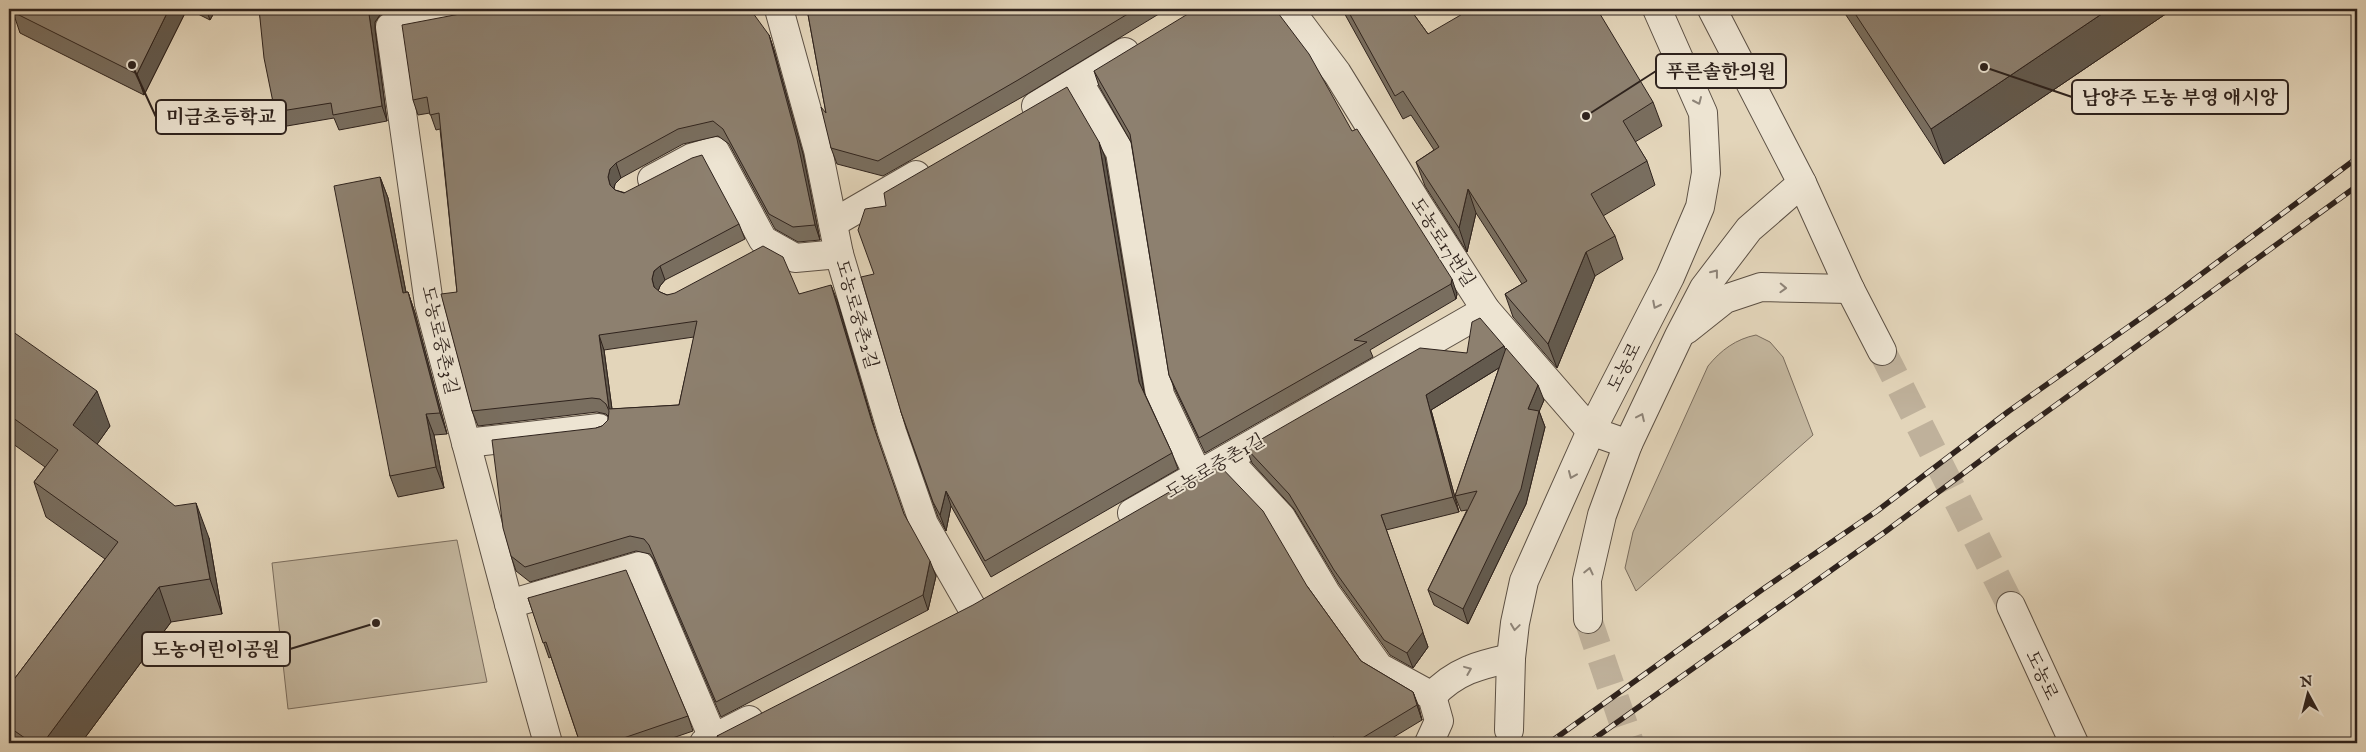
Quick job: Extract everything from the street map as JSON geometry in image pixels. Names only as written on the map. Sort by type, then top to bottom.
[{"type":"street","name":"도농로중촌3길","points":[[488,9],[390,27],[429,304],[548,743]]},
{"type":"street","name":"도농로중촌2길","points":[[779,9],[818,150],[839,254],[892,432],[924,524],[971,606]]},
{"type":"street","name":"도농로17번길","points":[[1289,9],[1337,72],[1486,310],[1591,430],[1628,444]]},
{"type":"street","name":"도농로","points":[[1509,730],[1511,658],[1515,623],[1524,581],[1591,430],[1670,276],[1700,207],[1706,173],[1703,113],[1657,9]]},
{"type":"street","points":[[1712,9],[1802,183],[1850,290],[1882,351]]},
{"type":"street","points":[[1014,119],[1146,40]]},
{"type":"street","points":[[1078,81],[1120,152],[1160,395],[1198,475]]},
{"type":"street","points":[[629,192],[690,158],[715,151],[763,240],[795,258],[839,254]]},
{"type":"street","points":[[833,223],[937,164]]},
{"type":"street","name":"도농로","points":[[1588,619],[1587,580],[1602,515],[1628,444],[1679,336],[1704,288],[1749,229],[1802,183]]},
{"type":"street","points":[[744,257],[770,244]]},
{"type":"street","points":[[1679,336],[1725,300],[1762,287],[1850,290]]},
{"type":"street","name":"도농로중촌1길","points":[[1114,524],[1486,310]]},
{"type":"street","points":[[466,443],[599,428]]},
{"type":"street","points":[[1227,459],[1281,517],[1326,593],[1378,667],[1432,696],[1439,721],[1429,743]]},
{"type":"street","points":[[509,604],[640,566],[708,741],[774,707]]},
{"type":"street","points":[[946,619],[996,592]]},
{"type":"street","name":"도농로","points":[[2011,606],[2074,743]]},
{"type":"street","points":[[1432,696],[1445,681],[1463,672],[1511,658]]},
{"type":"shaded area","points":[[1756,335],[1770,342],[1783,357],[1813,435],[1636,591],[1625,568],[1633,532],[1708,366],[1729,346],[1742,339]]},
{"type":"shaded area","points":[[457,540],[487,682],[288,709],[272,563]]},
{"type":"building","points":[[15,9],[169,9],[137,74],[13,12]]},
{"type":"building","points":[[259,9],[370,9],[369,14],[382,106],[333,115],[331,103],[275,112],[264,58]]},
{"type":"building","points":[[486,9],[720,9],[721,14],[729,9],[750,9],[769,35],[797,139],[815,225],[793,227],[769,214],[723,129],[713,121],[678,129],[616,163],[610,169],[608,177],[610,185],[615,190],[624,193],[692,158],[702,155],[739,224],[654,271],[652,279],[654,287],[660,292],[667,295],[675,293],[763,246],[783,257],[799,294],[831,285],[872,422],[904,514],[930,561],[923,595],[716,702],[649,545],[644,539],[630,536],[525,567],[511,556],[503,528],[492,440],[596,428],[602,426],[608,420],[609,411],[606,404],[600,399],[592,398],[472,411],[441,294],[457,292],[439,113],[430,115],[427,97],[413,100],[402,25]],"holes":[[[697,321],[679,405],[609,409],[599,335]]]},
{"type":"building","points":[[807,9],[1136,9],[878,161],[831,148],[821,107],[826,113]]},
{"type":"building","points":[[1196,9],[1275,9],[1309,54],[1352,131],[1357,129],[1452,279],[1451,284],[1354,340],[1367,342],[1199,438],[1169,375],[1130,134],[1094,71]]},
{"type":"building","points":[[1347,9],[1410,9],[1428,34],[1471,9],[1597,9],[1653,102],[1623,121],[1647,161],[1591,194],[1615,236],[1586,252],[1548,344],[1505,294],[1527,281],[1468,189],[1459,228],[1416,162],[1439,147],[1403,91],[1395,96]]},
{"type":"building","points":[[1852,9],[2109,9],[1931,129]]},
{"type":"building","points":[[1067,87],[1099,142],[1139,382],[1172,453],[985,561],[946,491],[940,515],[933,502],[901,412],[861,277],[874,274],[858,230],[865,209],[886,206],[884,193]]},
{"type":"building","points":[[380,177],[403,293],[408,292],[440,413],[426,414],[436,467],[390,476],[334,186]]},
{"type":"building","points":[[1480,318],[1504,346],[1426,395],[1453,497],[1381,515],[1423,632],[1407,653],[1384,640],[1334,570],[1289,494],[1246,448],[1420,348],[1467,353],[1472,322]]},
{"type":"building","points":[[9,329],[97,391],[73,425],[175,506],[196,503],[210,579],[159,587],[43,743],[32,743],[9,727],[9,686],[118,542],[34,482],[58,450],[9,415]]},
{"type":"building","points":[[1506,348],[1538,385],[1528,409],[1539,411],[1521,489],[1463,609],[1428,590],[1477,491],[1455,496]]},
{"type":"building","points":[[1218,464],[1263,511],[1307,586],[1361,661],[1413,692],[1417,705],[1354,743],[1338,743],[1334,737],[1321,743],[725,743],[717,736],[973,605]]},
{"type":"building","points":[[626,570],[688,716],[609,743],[580,743],[546,642],[543,643],[528,598]]},
{"type":"tunnel","points":[[1882,351],[2011,606]]},
{"type":"tunnel","points":[[1588,619],[1630,743]]},
{"type":"railway","points":[[1549,743],[1763,589],[1877,511],[2009,411],[2168,299],[2357,158]]},
{"type":"railway","points":[[1588,743],[1885,532],[2020,431],[2357,186]]},
{"type":"place","name":"미금초등학교","points":[[132,65]]},
{"type":"place","name":"남양주 도농 부영 애시앙","points":[[1984,67]]},
{"type":"place","name":"푸른솔한의원","points":[[1586,116]]},
{"type":"place","name":"도농어린이공원","points":[[376,623]]}]
